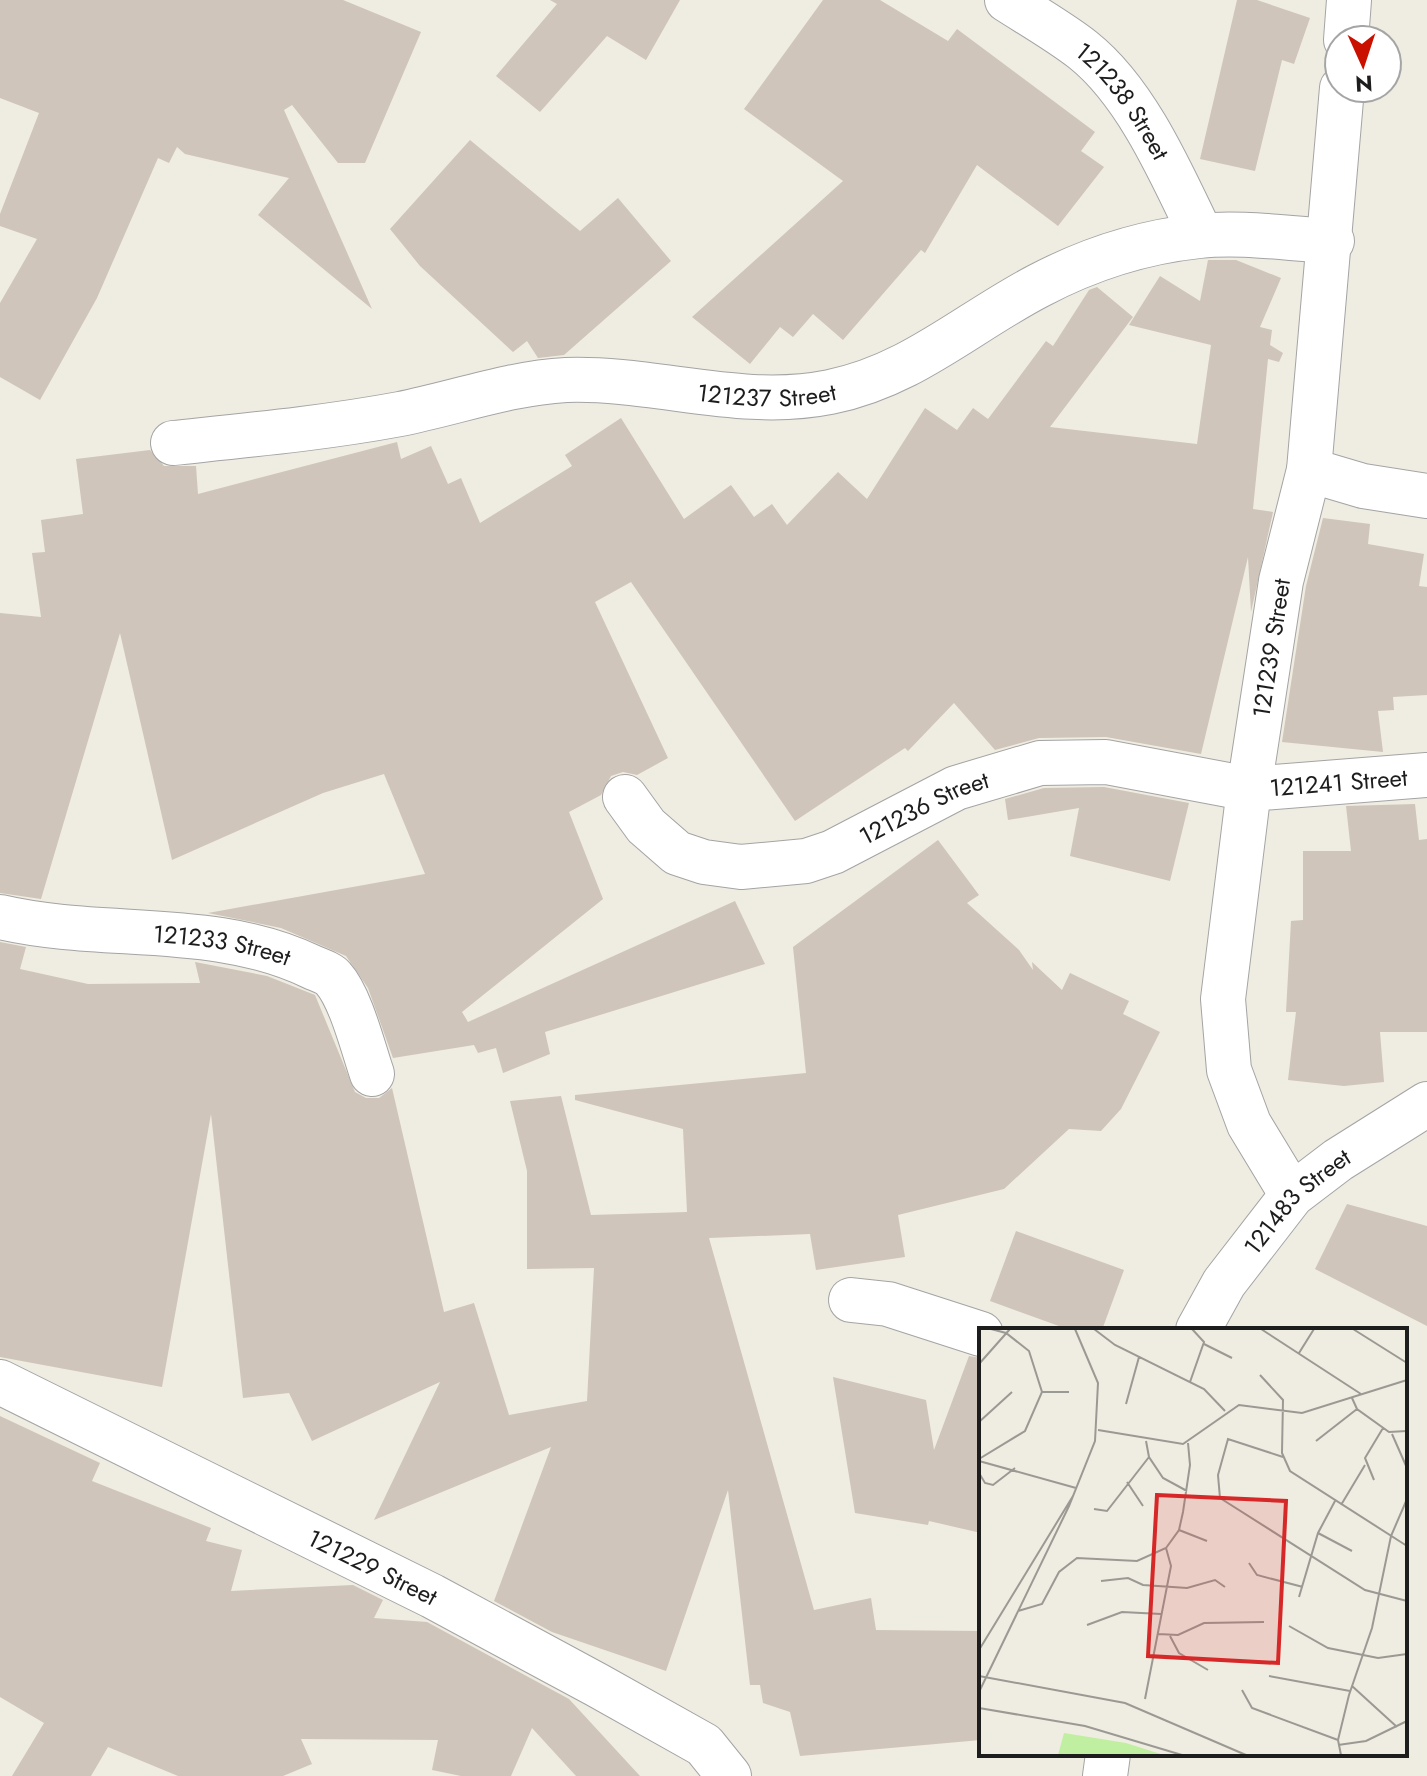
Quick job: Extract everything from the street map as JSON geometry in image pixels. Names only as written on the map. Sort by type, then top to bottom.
[{"type":"street","name":"121238 Street","points":[[1007,0],[1085,51],[1112,81],[1163,158],[1201,235]]},
{"type":"street","points":[[1347,24],[1349,0]]},
{"type":"street","name":"121239 Street","points":[[1292,1195],[1249,1124],[1229,1070],[1223,999],[1249,789],[1281,581],[1309,470],[1332,241],[1341,104]]},
{"type":"street","name":"121237 Street","points":[[173,443],[337,426],[448,404],[509,387],[565,380],[615,380],[733,398],[777,399],[829,393],[875,381],[913,364],[1036,287],[1114,251],[1201,235],[1332,241]]},
{"type":"street","points":[[1309,470],[1363,486],[1427,496]]},
{"type":"street","name":"121236 Street","points":[[625,797],[646,826],[677,853],[704,862],[741,867],[806,861],[833,852],[956,788],[1040,763],[1106,762],[1249,789]]},
{"type":"street","name":"121241 Street","points":[[1249,789],[1427,775]]},
{"type":"street","name":"121233 Street","points":[[0,917],[98,930],[215,938],[273,950],[296,959],[333,977],[346,1002],[372,1074]]},
{"type":"street","name":"121483 Street","points":[[1199,1328],[1224,1283],[1292,1195],[1338,1160],[1427,1104]]},
{"type":"street","points":[[851,1300],[888,1304],[979,1333]]},
{"type":"street","name":"121229 Street","points":[[0,1382],[418,1589],[597,1685],[704,1745],[729,1776]]},
{"type":"street","points":[[1105,1776],[1108,1756]]},
{"type":"building","points":[[0,0],[343,0],[421,32],[365,163],[338,163],[292,105],[284,110],[372,309],[258,215],[289,178],[185,154],[177,147],[169,163],[158,158],[97,298],[40,400],[0,377],[0,303],[37,239],[0,226],[0,214],[39,113],[0,98]]},
{"type":"building","points":[[550,0],[680,0],[646,60],[607,36],[540,112],[496,76],[557,4]]},
{"type":"building","points":[[823,0],[880,0],[948,41],[957,29],[1095,132],[1081,151],[1104,167],[1058,226],[977,165],[925,253],[921,250],[843,340],[813,314],[793,337],[780,327],[750,364],[692,317],[843,181],[744,109]]},
{"type":"building","points":[[1237,0],[1257,0],[1310,18],[1294,64],[1282,60],[1255,171],[1200,159]]},
{"type":"building","points":[[470,140],[580,231],[618,198],[671,261],[564,355],[538,358],[527,341],[513,352],[420,266],[390,229]]},
{"type":"building","points":[[1208,260],[1236,260],[1281,278],[1260,327],[1272,330],[1270,345],[1283,353],[1279,362],[1268,359],[1253,509],[1273,512],[1251,612],[1248,557],[1201,754],[1106,737],[1039,738],[995,750],[954,703],[908,751],[905,748],[795,821],[631,582],[595,602],[668,758],[637,775],[623,772],[611,776],[601,795],[569,812],[603,899],[462,1012],[468,1022],[735,901],[765,964],[545,1032],[550,1054],[503,1073],[496,1048],[478,1053],[474,1045],[393,1058],[368,988],[346,956],[281,928],[208,913],[425,874],[384,774],[323,793],[172,860],[120,633],[41,899],[0,893],[0,613],[41,617],[32,553],[45,552],[41,520],[83,514],[76,459],[150,450],[164,466],[196,466],[198,494],[397,442],[401,459],[431,446],[448,484],[461,478],[480,523],[572,466],[565,455],[621,418],[684,519],[731,485],[754,517],[772,504],[787,525],[838,472],[867,499],[925,408],[957,430],[973,408],[988,419],[1046,341],[1053,346],[1089,290],[1097,287],[1133,317],[1050,427],[1197,444],[1211,345],[1129,325],[1160,276],[1200,301]]},
{"type":"building","points":[[1323,518],[1370,524],[1368,544],[1424,554],[1419,586],[1427,587],[1427,695],[1393,697],[1394,710],[1378,711],[1383,752],[1282,742],[1306,586]]},
{"type":"building","points":[[1104,787],[1189,803],[1170,881],[1070,856],[1079,808],[1008,820],[1005,799],[1044,788]]},
{"type":"building","points":[[1415,804],[1419,840],[1427,839],[1427,1032],[1380,1032],[1384,1082],[1344,1086],[1288,1080],[1296,1012],[1286,1012],[1291,921],[1303,920],[1303,851],[1351,851],[1346,806]]},
{"type":"building","points":[[938,840],[979,895],[967,903],[1019,950],[1033,970],[1032,962],[1062,990],[1070,973],[1129,1001],[1123,1014],[1160,1032],[1121,1109],[1101,1131],[1069,1129],[1004,1189],[898,1215],[905,1257],[816,1270],[810,1234],[709,1238],[814,1610],[871,1598],[876,1630],[979,1631],[979,1740],[800,1756],[790,1712],[763,1703],[760,1685],[750,1685],[728,1490],[666,1671],[552,1632],[494,1601],[551,1447],[374,1520],[440,1382],[312,1441],[289,1393],[243,1398],[211,1114],[162,1387],[0,1357],[0,942],[26,947],[20,969],[88,984],[200,983],[195,962],[267,976],[315,995],[355,1092],[366,1098],[379,1098],[392,1088],[444,1312],[474,1303],[509,1415],[587,1401],[594,1268],[527,1269],[527,1171],[510,1101],[561,1096],[591,1215],[687,1212],[683,1129],[575,1100],[575,1095],[806,1073],[793,947]]},
{"type":"building","points":[[1347,1204],[1427,1226],[1427,1326],[1315,1269]]},
{"type":"building","points":[[1016,1231],[1124,1270],[1103,1328],[1064,1328],[990,1301]]},
{"type":"building","points":[[969,1356],[979,1358],[979,1533],[929,1521],[928,1525],[855,1513],[833,1377],[926,1400],[934,1450]]},
{"type":"building","points":[[0,1416],[100,1463],[92,1481],[211,1528],[206,1541],[242,1550],[231,1591],[353,1585],[383,1600],[374,1618],[427,1622],[569,1699],[640,1776],[576,1776],[532,1728],[511,1776],[461,1776],[432,1770],[438,1740],[301,1739],[312,1764],[283,1776],[178,1776],[108,1747],[91,1776],[12,1776],[44,1723],[0,1697]]}]
